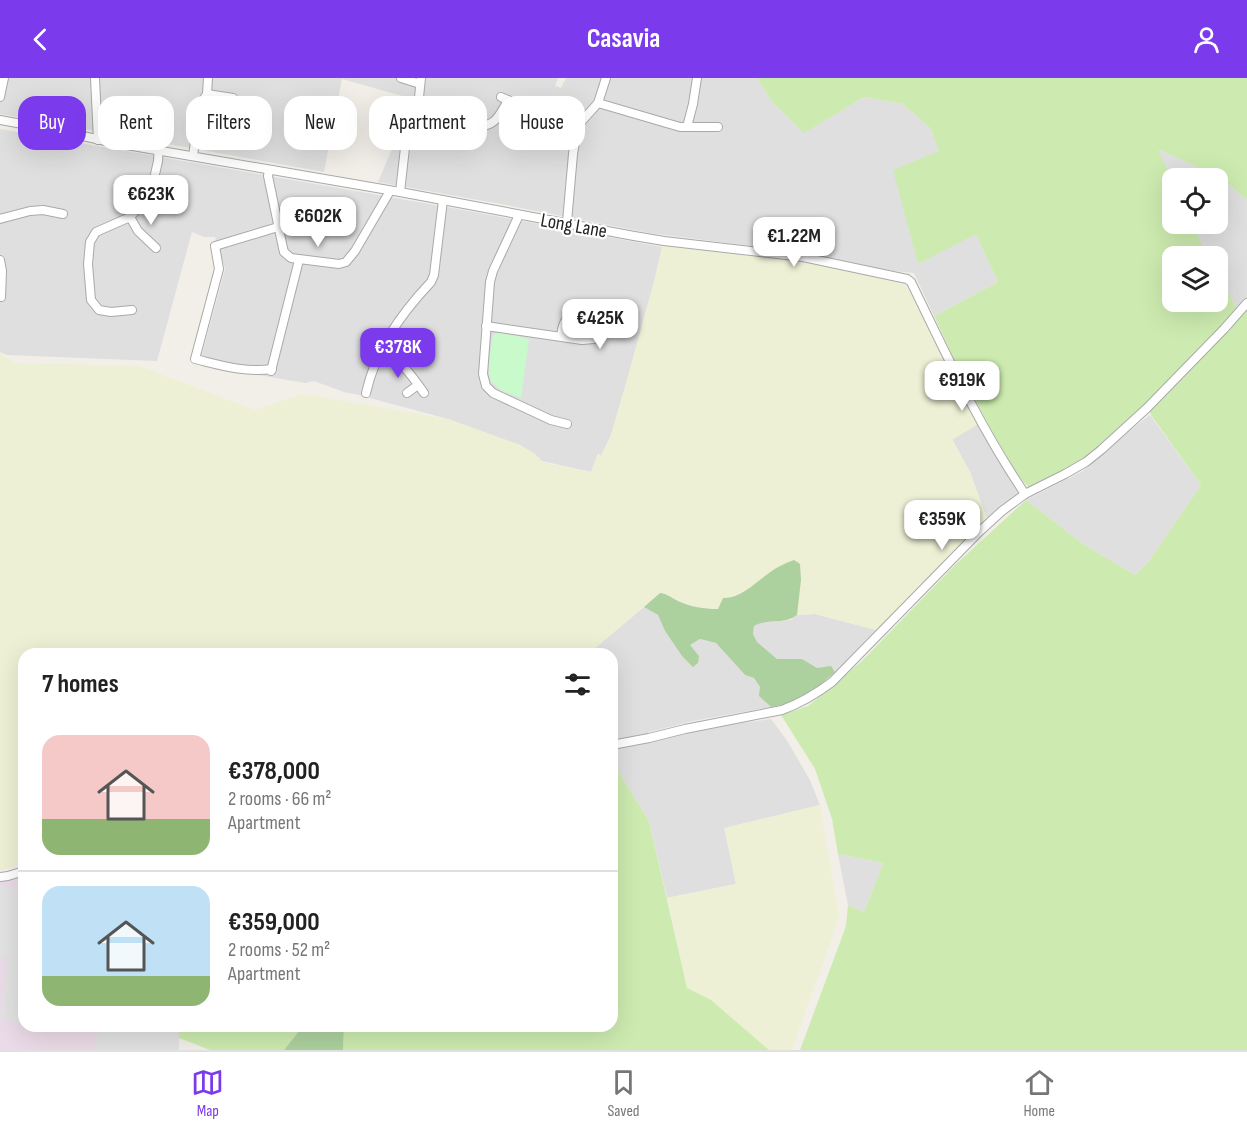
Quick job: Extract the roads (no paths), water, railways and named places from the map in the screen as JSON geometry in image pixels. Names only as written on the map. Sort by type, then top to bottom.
[{"type":"street","points":[[0,96],[4,78]]},
{"type":"street","points":[[95,78],[98,140]]},
{"type":"street","points":[[193,156],[200,105],[207,94],[208,78]]},
{"type":"street","points":[[401,78],[420,81],[419,96]]},
{"type":"street","points":[[567,222],[577,131],[581,122],[598,103],[606,78]]},
{"type":"street","points":[[687,127],[696,78]]},
{"type":"street","points":[[207,94],[220,96]]},
{"type":"street","points":[[598,103],[680,127],[718,127]]},
{"type":"street","points":[[487,126],[495,122],[499,112]]},
{"type":"street","name":"Long Lane","points":[[0,120],[55,129],[98,140]]},
{"type":"street","points":[[132,310],[111,312],[99,310],[91,300],[88,251],[96,232],[130,217],[144,202],[151,192],[159,150]]},
{"type":"street","name":"Long Lane","points":[[159,150],[664,241],[803,257],[907,279],[911,282],[987,433],[1025,494]]},
{"type":"street","points":[[400,192],[405,150]]},
{"type":"street","points":[[269,170],[268,176],[284,252],[291,258],[299,260],[339,264],[346,262],[355,251],[390,190]]},
{"type":"street","points":[[366,393],[380,352],[397,322],[431,282],[434,275],[443,200]]},
{"type":"street","points":[[0,219],[30,211],[43,210],[63,214]]},
{"type":"street","points":[[519,215],[491,276],[484,381],[489,390],[505,400],[551,420],[567,424]]},
{"type":"street","points":[[130,217],[138,231],[156,248]]},
{"type":"street","points":[[278,227],[213,243],[219,269],[195,359],[244,369],[271,371],[299,260]]},
{"type":"street","points":[[0,260],[1,297]]},
{"type":"street","points":[[618,744],[782,710],[795,706],[814,695],[839,675],[1002,511],[1025,494],[1086,462],[1101,450],[1147,408],[1247,303]]},
{"type":"street","points":[[486,326],[561,337],[582,340],[598,337],[600,325],[595,317],[571,315],[564,322],[561,337]]},
{"type":"street","points":[[380,352],[399,362],[424,393]]},
{"type":"street","points":[[407,393],[418,385]]},
{"type":"street","points":[[0,876],[18,873]]}]
